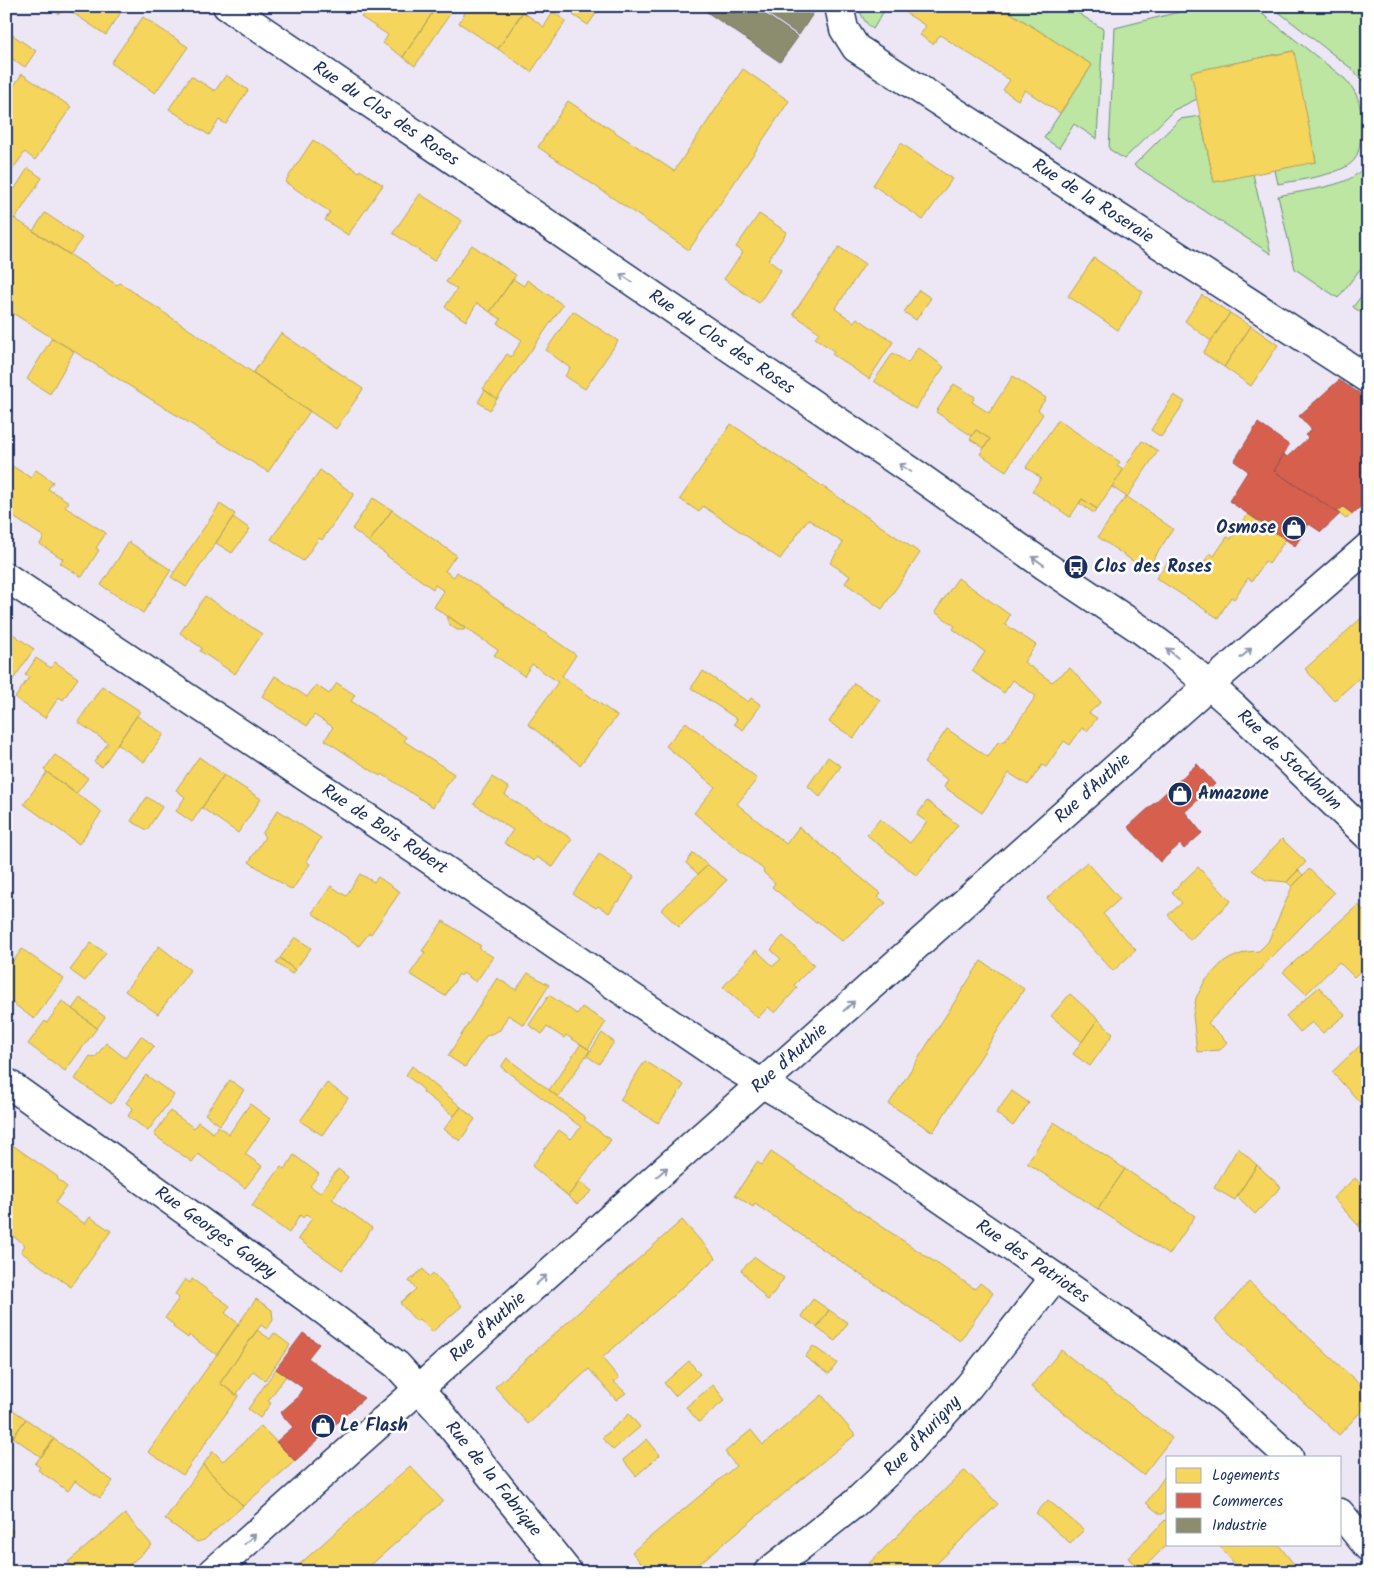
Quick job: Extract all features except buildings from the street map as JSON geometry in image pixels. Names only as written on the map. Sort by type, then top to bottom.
[{"type":"street","name":"Rue du Clos des Roses","points":[[226,6],[920,477],[1167,649],[1209,685]]},
{"type":"street","name":"Rue de la Roseraie","points":[[839,6],[844,29],[856,48],[1368,379]]},
{"type":"street","name":"Rue d'Authie","points":[[213,1572],[1209,685],[1368,547]]},
{"type":"street","name":"Rue de Bois Robert","points":[[6,577],[422,855],[733,1066],[762,1083]]},
{"type":"street","name":"Rue de Stockholm","points":[[1209,685],[1368,836]]},
{"type":"street","name":"Rue Georges Goupy","points":[[6,1082],[315,1304],[397,1365],[419,1388]]},
{"type":"street","name":"Rue des Patriotes","points":[[762,1083],[905,1174],[1055,1277],[1228,1401],[1288,1456]]},
{"type":"street","name":"Rue d'Aurigny","points":[[768,1572],[855,1503],[908,1453],[969,1386],[1055,1277]]},
{"type":"street","name":"Rue de la Fabrique","points":[[419,1388],[568,1572]]},
{"type":"street","points":[[1342,1515],[1368,1547]]},
{"type":"green space","points":[[859,6],[887,6],[873,29],[864,19]]},
{"type":"green space","points":[[1000,6],[1067,6],[1103,29],[1097,139],[1074,124],[1059,148],[1044,138],[1092,65]]},
{"type":"green space","points":[[1203,6],[1252,6],[1344,78],[1358,98],[1361,110],[1360,145],[1356,157],[1351,163],[1321,176],[1278,184],[1275,170],[1316,161],[1293,51],[1192,72],[1197,99],[1174,110],[1124,159],[1109,149],[1115,28]]},
{"type":"green space","points":[[1271,6],[1368,6],[1368,82],[1362,80],[1352,69]]},
{"type":"green space","points":[[1200,116],[1214,182],[1253,174],[1271,254],[1134,165],[1180,119]]},
{"type":"green space","points":[[1368,157],[1368,259],[1338,298],[1295,269],[1278,196],[1326,187],[1344,181],[1360,172]]},
{"type":"green space","points":[[1368,287],[1368,317],[1353,307]]},
{"type":"place","name":"Osmose","points":[[1294,528]]},
{"type":"place","name":"Clos des Roses","points":[[1076,567]]},
{"type":"place","name":"Amazone","points":[[1180,794]]},
{"type":"place","name":"Le Flash","points":[[323,1426]]}]
